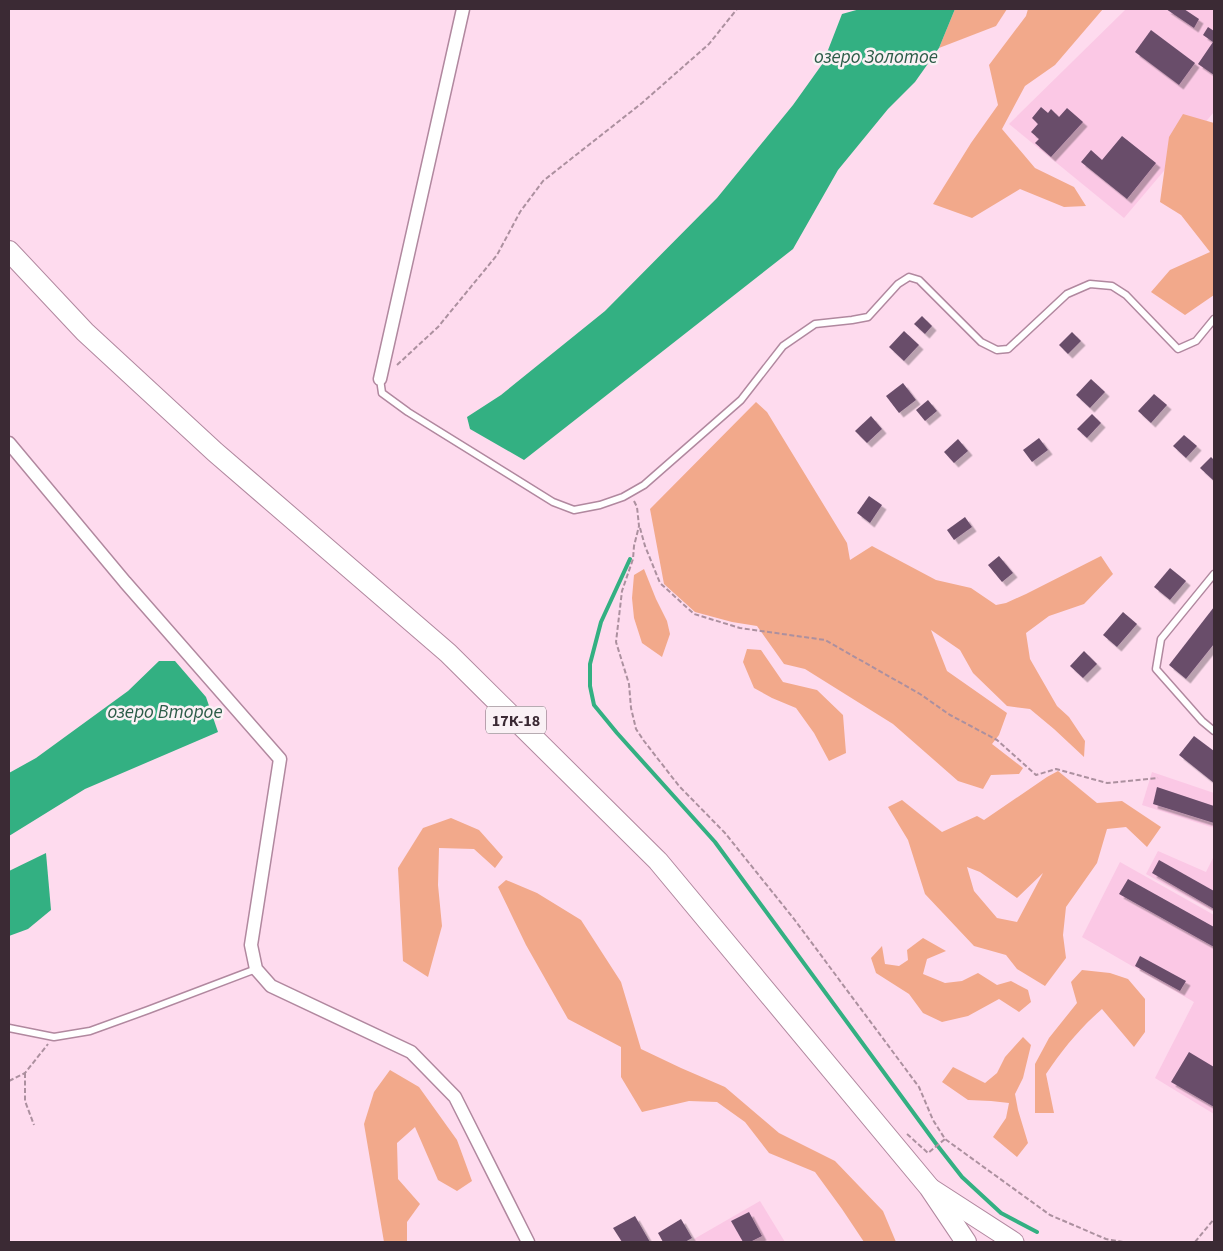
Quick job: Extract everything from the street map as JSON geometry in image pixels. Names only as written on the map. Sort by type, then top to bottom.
[{"type":"main road","name":"17К-18","points":[[9,251],[85,332],[201,439],[448,653],[658,861],[929,1187],[966,1242]]},
{"type":"main road","points":[[929,1187],[1014,1242]]},
{"type":"street","points":[[380,379],[463,9]]},
{"type":"street","points":[[9,443],[125,582],[280,759],[251,945],[256,969],[271,986],[412,1052],[455,1097],[528,1242]]},
{"type":"lane","points":[[380,379],[382,392],[408,412],[553,502],[574,510],[600,505],[630,494],[644,486],[741,400],[783,346],[815,324],[868,317],[898,284],[909,278],[920,280],[981,342],[997,350],[1008,349],[1067,294],[1090,284],[1112,286],[1126,295],[1178,349],[1196,341],[1214,319]]},
{"type":"lane","points":[[1214,574],[1161,639],[1156,669],[1202,721],[1214,731]]},
{"type":"lane","points":[[9,1028],[54,1037],[90,1030],[256,969]]},
{"type":"path","points":[[380,379],[406,358],[444,320],[497,255],[520,212],[543,181],[642,103],[709,44],[737,9]]},
{"type":"path","points":[[630,494],[637,507],[639,526],[645,546],[660,583],[694,614],[740,628],[825,640],[920,694],[950,715],[997,740],[1036,775],[1056,769],[1107,783],[1158,778]]},
{"type":"path","points":[[639,526],[633,559],[622,591],[616,642],[629,684],[631,708],[636,729],[644,741],[679,786],[725,832],[794,919],[919,1087],[933,1120],[945,1139],[1050,1215],[1106,1239],[1123,1242]]},
{"type":"path","points":[[9,1081],[26,1073],[54,1037]]},
{"type":"path","points":[[26,1073],[25,1101],[34,1125]]},
{"type":"path","points":[[907,1134],[928,1152],[945,1139]]},
{"type":"path","points":[[1195,1242],[1214,1219]]},
{"type":"shaded area","points":[[955,9],[1007,9],[996,26],[939,48]]},
{"type":"shaded area","points":[[1028,9],[1103,9],[1055,65],[1025,86],[1002,129],[1035,168],[1074,187],[1086,206],[1064,207],[1020,189],[972,218],[933,204],[971,143],[998,105],[989,65],[1026,16]]},
{"type":"shaded area","points":[[1126,9],[1214,9],[1214,112],[1124,218],[1009,124]]},
{"type":"shaded area","points":[[1183,114],[1214,123],[1214,295],[1185,315],[1151,292],[1170,270],[1210,252],[1181,215],[1160,202],[1169,137]]},
{"type":"shaded area","points":[[756,402],[767,412],[847,543],[850,560],[872,546],[936,580],[971,588],[996,605],[1006,603],[1026,594],[1101,556],[1113,574],[1084,604],[1049,616],[1026,633],[1030,659],[1057,706],[1069,717],[1085,741],[1084,757],[1030,709],[1007,706],[973,673],[960,650],[931,630],[947,671],[1007,713],[999,735],[992,744],[1023,768],[1019,774],[991,775],[983,789],[958,781],[893,724],[805,669],[784,664],[757,626],[732,622],[695,612],[664,584],[650,509]]},
{"type":"shaded area","points":[[644,569],[667,621],[670,634],[662,657],[642,643],[634,618],[632,598],[634,575]]},
{"type":"shaded area","points":[[747,649],[761,650],[783,682],[817,690],[843,715],[846,753],[829,761],[814,733],[796,708],[754,688],[743,662]]},
{"type":"shaded area","points":[[1058,771],[1097,803],[1122,801],[1161,827],[1147,847],[1126,827],[1107,829],[1097,863],[1066,907],[1063,935],[1066,958],[1045,986],[1017,969],[1006,955],[974,946],[925,894],[908,840],[888,807],[902,800],[942,832],[977,816],[984,820]],"holes":[[[967,867],[980,872],[1017,898],[1043,873],[1017,922],[997,918],[974,891]]]},
{"type":"shaded area","points":[[1152,772],[1214,793],[1214,828],[1142,805]]},
{"type":"shaded area","points":[[451,818],[479,830],[503,857],[495,868],[474,849],[439,848],[438,885],[442,926],[428,977],[403,961],[398,868],[423,828]]},
{"type":"shaded area","points":[[1158,851],[1206,872],[1214,856],[1214,912],[1146,874]]},
{"type":"shaded area","points":[[1120,862],[1214,915],[1214,1114],[1155,1078],[1194,1002],[1082,937]]},
{"type":"shaded area","points":[[506,880],[537,893],[581,920],[621,982],[641,1049],[725,1087],[779,1133],[835,1161],[883,1211],[896,1242],[864,1242],[815,1172],[769,1153],[745,1122],[717,1102],[689,1101],[642,1112],[621,1077],[621,1047],[568,1019],[526,945],[498,887]]},
{"type":"shaded area","points":[[923,938],[946,951],[927,959],[923,974],[945,983],[962,981],[978,973],[997,985],[1011,981],[1028,990],[1031,1002],[1019,1012],[999,999],[968,1016],[942,1022],[923,1013],[909,994],[876,973],[871,958],[882,946],[885,964],[899,966],[908,960],[907,950]]},
{"type":"shaded area","points":[[1082,970],[1110,973],[1128,979],[1145,999],[1145,1032],[1134,1047],[1102,1009],[1058,1056],[1046,1074],[1054,1113],[1035,1113],[1035,1064],[1049,1038],[1077,1003],[1071,982]]},
{"type":"shaded area","points":[[1023,1037],[1031,1045],[1023,1078],[1015,1094],[1028,1143],[1017,1157],[993,1137],[1006,1118],[1009,1103],[968,1100],[942,1082],[953,1067],[985,1083],[997,1073],[1005,1057]]},
{"type":"shaded area","points":[[390,1070],[419,1087],[457,1140],[472,1181],[457,1191],[438,1180],[415,1127],[397,1143],[398,1179],[420,1204],[407,1222],[407,1242],[384,1242],[364,1124],[374,1092]]},
{"type":"shaded area","points":[[760,1201],[785,1242],[695,1242],[694,1239]]},
{"type":"water","name":"озеро Золотое","points":[[860,9],[955,9],[939,48],[915,82],[888,109],[838,170],[793,249],[524,460],[470,429],[467,417],[501,395],[605,311],[717,198],[793,105],[823,63],[842,14]]},
{"type":"water","name":"озеро Второе","points":[[159,661],[175,661],[206,697],[218,732],[85,789],[9,836],[9,773],[36,758],[128,691]]},
{"type":"water","points":[[46,853],[51,910],[28,929],[9,936],[9,871]]},
{"type":"building","points":[[1166,9],[1184,9],[1199,19],[1194,28]]},
{"type":"building","points":[[1208,27],[1214,31],[1214,75],[1198,64],[1213,42],[1203,35]]},
{"type":"building","points":[[1151,30],[1195,63],[1179,85],[1135,52]]},
{"type":"building","points":[[1041,107],[1048,113],[1051,109],[1059,117],[1067,108],[1083,122],[1051,157],[1035,143],[1039,139],[1031,132],[1038,124],[1032,118]]},
{"type":"building","points":[[1122,136],[1156,163],[1127,199],[1081,162],[1091,150],[1102,160]]},
{"type":"building","points":[[922,316],[932,326],[925,334],[914,324]]},
{"type":"building","points":[[904,331],[919,345],[904,361],[889,347]]},
{"type":"building","points":[[1072,332],[1081,341],[1068,354],[1059,345]]},
{"type":"building","points":[[1091,379],[1105,392],[1090,408],[1076,395]]},
{"type":"building","points":[[903,383],[916,400],[899,413],[886,396]]},
{"type":"building","points":[[1154,394],[1167,405],[1151,423],[1138,411]]},
{"type":"building","points":[[928,400],[937,411],[925,421],[916,410]]},
{"type":"building","points":[[1092,414],[1101,423],[1087,438],[1077,429]]},
{"type":"building","points":[[871,416],[882,429],[867,443],[855,431]]},
{"type":"building","points":[[1184,435],[1197,446],[1186,458],[1173,446]]},
{"type":"building","points":[[1039,438],[1048,450],[1032,462],[1023,450]]},
{"type":"building","points":[[958,439],[968,451],[954,463],[944,452]]},
{"type":"building","points":[[1211,457],[1214,460],[1214,481],[1200,468]]},
{"type":"building","points":[[869,496],[882,505],[870,523],[857,513]]},
{"type":"building","points":[[965,517],[972,527],[954,540],[947,530]]},
{"type":"building","points":[[999,556],[1013,573],[1002,582],[988,565]]},
{"type":"building","points":[[1170,568],[1186,581],[1170,600],[1154,587]]},
{"type":"building","points":[[1214,607],[1214,644],[1186,679],[1169,665]]},
{"type":"building","points":[[1123,612],[1137,624],[1117,647],[1103,635]]},
{"type":"building","points":[[1084,651],[1097,664],[1083,678],[1070,666]]},
{"type":"building","points":[[1194,736],[1214,751],[1214,783],[1179,755]]},
{"type":"building","points":[[1157,787],[1214,806],[1214,823],[1153,804]]},
{"type":"building","points":[[1159,860],[1214,891],[1214,909],[1152,873]]},
{"type":"building","points":[[1128,879],[1214,927],[1214,947],[1119,894]]},
{"type":"building","points":[[1140,956],[1186,981],[1180,991],[1135,966]]},
{"type":"building","points":[[1189,1052],[1214,1067],[1214,1107],[1171,1082]]},
{"type":"building","points":[[749,1212],[762,1236],[750,1242],[743,1242],[731,1221]]},
{"type":"building","points":[[635,1216],[650,1242],[622,1242],[613,1228]]},
{"type":"building","points":[[681,1219],[692,1238],[685,1242],[663,1242],[658,1233]]},
{"type":"waterway","points":[[630,559],[601,622],[590,664],[590,686],[594,705],[715,842],[962,1177],[1001,1213],[1037,1232]]}]
